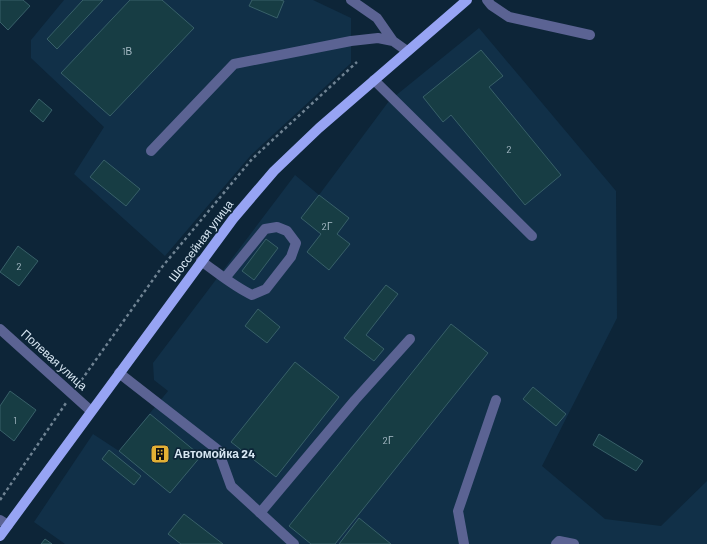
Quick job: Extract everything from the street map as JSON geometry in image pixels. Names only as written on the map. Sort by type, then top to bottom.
[{"type":"main road","name":"Шоссейная улица","points":[[0,536],[4,523],[91,411],[233,219],[274,171],[319,128],[467,0]]},
{"type":"street","points":[[351,0],[377,18],[393,41],[407,51]]},
{"type":"street","points":[[487,0],[491,5],[509,17],[590,35]]},
{"type":"street","points":[[151,151],[234,64],[351,41],[378,38],[393,41]]},
{"type":"street","points":[[374,80],[532,236]]},
{"type":"street","points":[[201,262],[240,289],[252,295],[266,289],[290,257],[296,243],[287,231],[277,226],[265,229],[225,278]]},
{"type":"street","name":"Полевая улица","points":[[0,329],[91,411]]},
{"type":"street","points":[[260,513],[355,400],[410,339]]},
{"type":"street","points":[[119,373],[218,450],[231,486],[294,544]]},
{"type":"street","points":[[464,544],[458,511],[496,400]]},
{"type":"street","points":[[556,544],[559,540],[574,544]]},
{"type":"path","points":[[0,500],[72,394],[162,267],[252,159],[357,62]]},
{"type":"shaded area","points":[[64,0],[313,0],[351,18],[351,63],[251,155],[165,256],[74,174],[104,127],[31,58],[31,40]]},
{"type":"shaded area","points":[[479,28],[616,191],[617,318],[542,466],[605,519],[661,526],[707,481],[707,544],[65,544],[34,522],[93,434],[119,451],[168,391],[154,380],[153,363],[295,175],[319,195],[389,101]]},
{"type":"building","points":[[0,0],[23,0],[30,6],[8,30],[0,22]]},
{"type":"building","points":[[83,0],[103,0],[57,49],[47,39]]},
{"type":"building","points":[[130,0],[162,0],[194,28],[110,116],[61,73]]},
{"type":"building","points":[[252,0],[284,1],[277,18],[249,6]]},
{"type":"building","points":[[481,50],[503,76],[489,87],[561,175],[525,205],[451,115],[443,122],[423,97]]},
{"type":"building","points":[[39,99],[52,110],[43,122],[30,111]]},
{"type":"building","points":[[104,160],[140,189],[126,206],[90,177]]},
{"type":"building","points":[[319,195],[349,218],[337,234],[350,244],[329,270],[307,252],[321,234],[301,218]]},
{"type":"building","points":[[266,239],[278,248],[254,280],[242,271]]},
{"type":"building","points":[[18,246],[38,261],[19,286],[0,272]]},
{"type":"building","points":[[386,285],[398,294],[366,335],[384,349],[374,361],[344,338]]},
{"type":"building","points":[[258,309],[280,327],[267,343],[245,326]]},
{"type":"building","points":[[451,324],[488,353],[335,544],[311,544],[289,526]]},
{"type":"building","points":[[295,362],[339,397],[276,477],[231,442]]},
{"type":"building","points":[[533,387],[566,414],[556,426],[523,399]]},
{"type":"building","points":[[10,391],[36,410],[14,441],[0,430],[0,406]]},
{"type":"building","name":"Автомойка 24","points":[[150,414],[201,456],[170,493],[119,451]]},
{"type":"building","points":[[599,434],[643,461],[636,471],[593,445]]},
{"type":"building","points":[[109,450],[141,476],[134,485],[102,459]]},
{"type":"building","points":[[184,514],[223,544],[181,544],[168,534]]},
{"type":"building","points":[[359,518],[391,544],[339,544]]},
{"type":"building","points":[[45,539],[52,544],[41,544]]},
{"type":"place","name":"Автомойка 24","points":[[160,454]]}]
